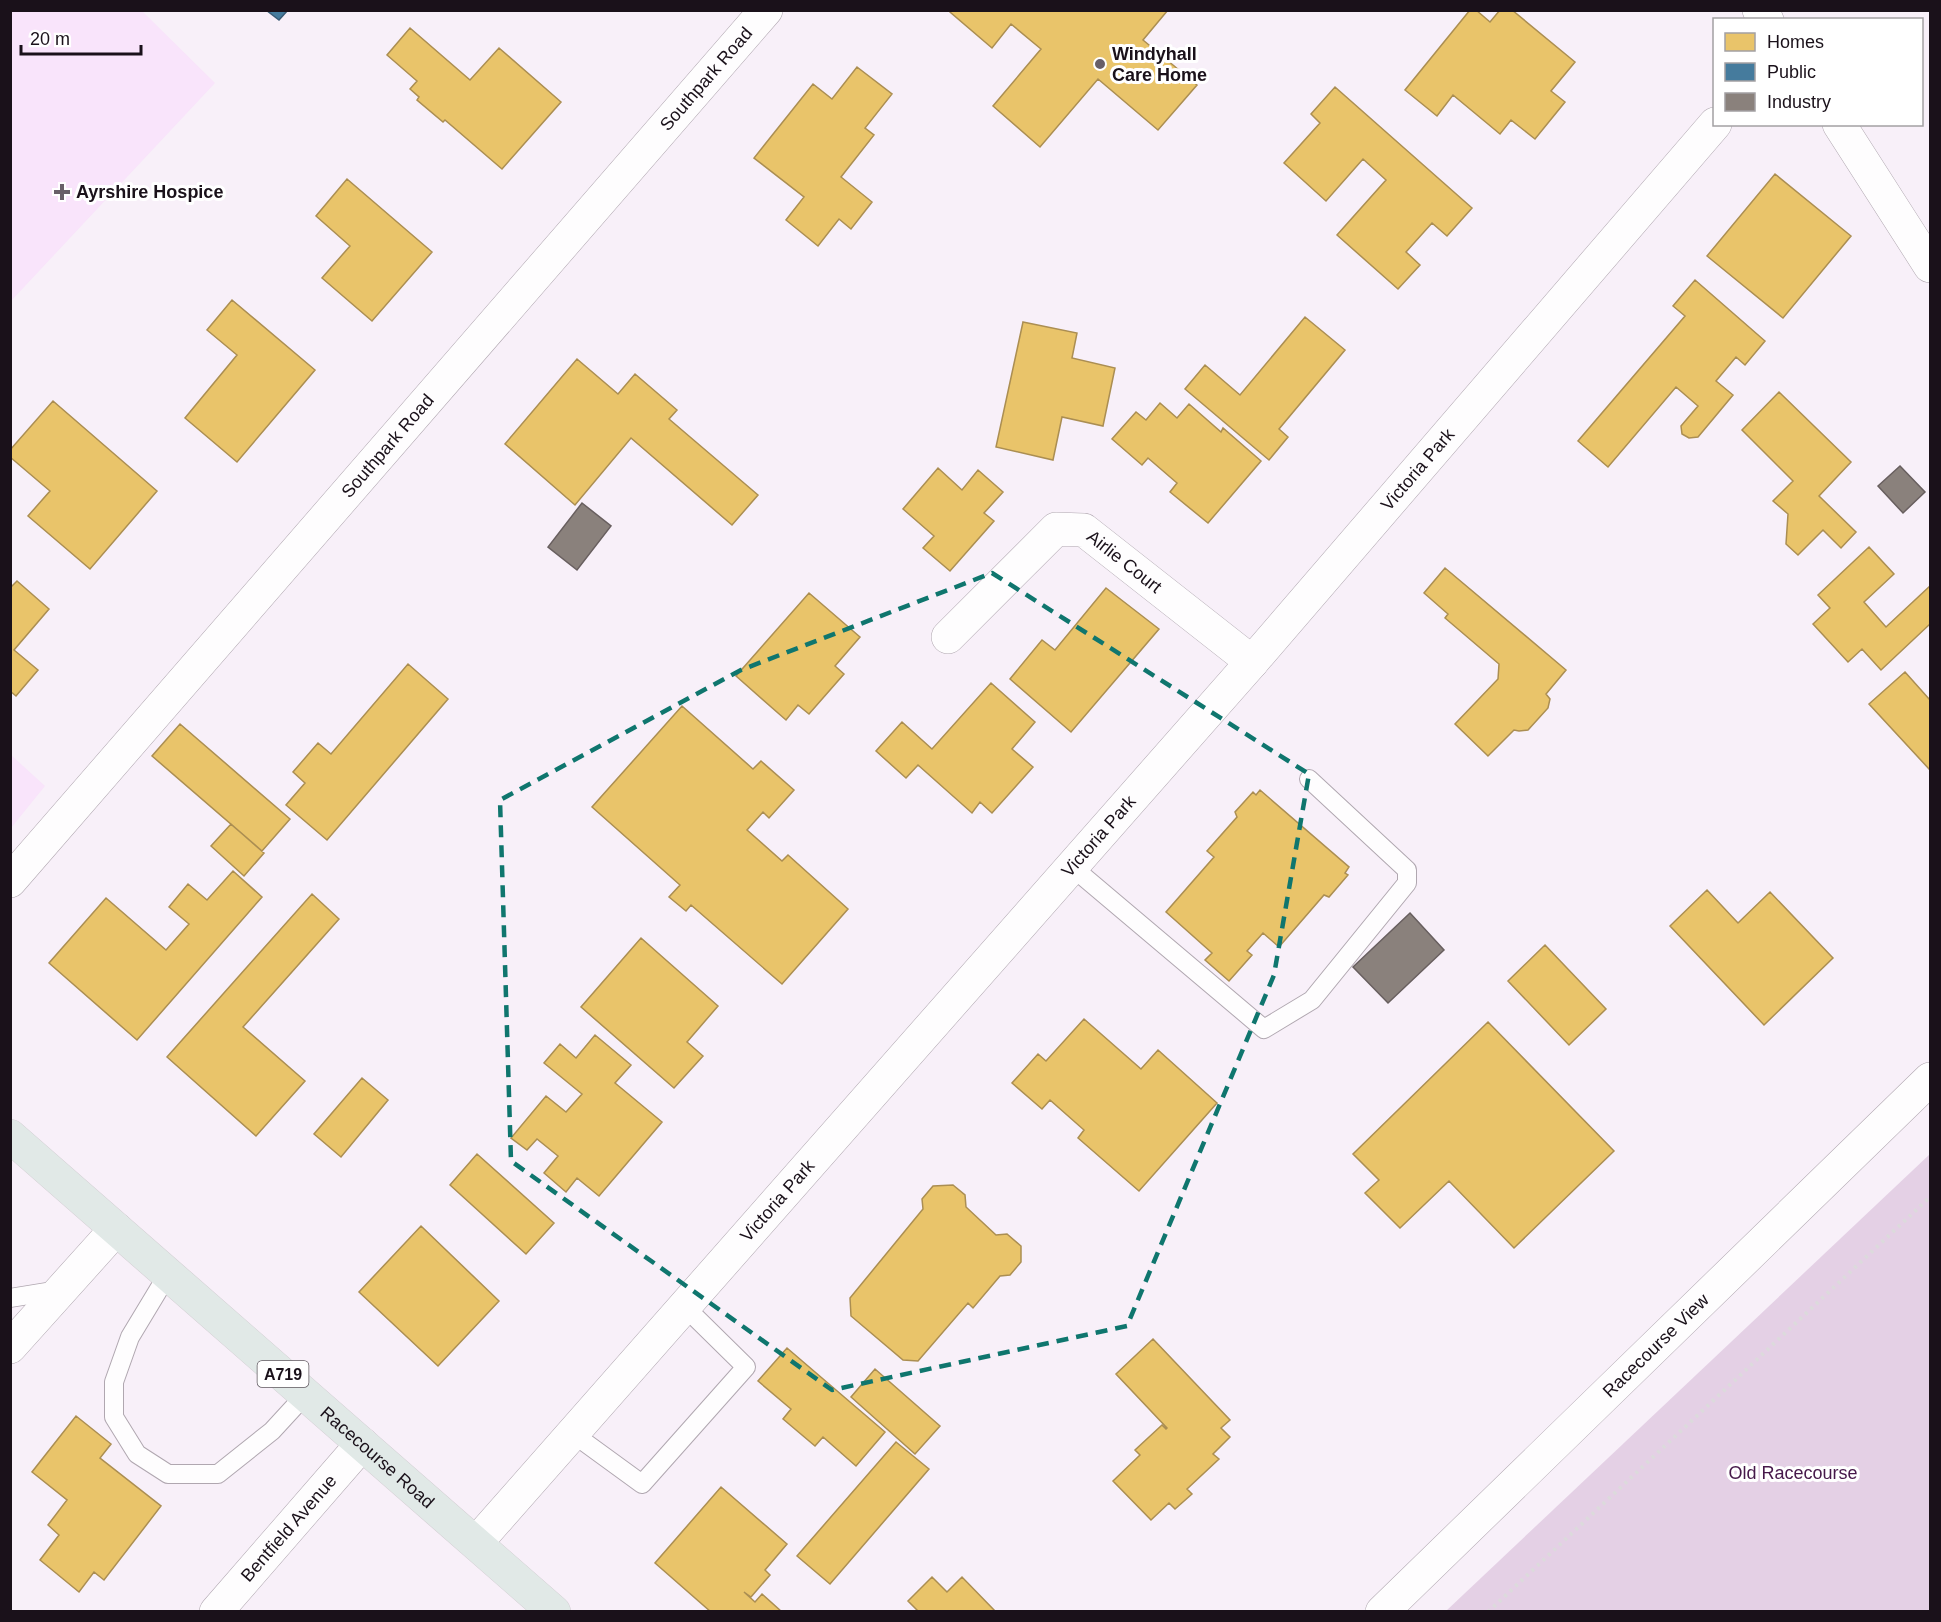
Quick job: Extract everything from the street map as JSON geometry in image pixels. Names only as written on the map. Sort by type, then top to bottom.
[{"type":"main road","name":"Racecourse Road","points":[[10,1137],[554,1611]]},
{"type":"street","name":"Southpark Road","points":[[10,881],[766,10]]},
{"type":"street","name":"Victoria Park","points":[[476,1543],[1251,662],[1713,126]]},
{"type":"street","points":[[1840,126],[1930,266]]},
{"type":"street","name":"Airlie Court","points":[[948,637],[1056,529],[1084,530],[1251,662]]},
{"type":"street","name":"Racecourse View","points":[[1382,1611],[1930,1079]]},
{"type":"street","points":[[10,1347],[116,1230]]},
{"type":"street","name":"Bentfield Avenue","points":[[216,1611],[362,1444]]},
{"type":"lane","points":[[1071,866],[1264,1029],[1312,1000],[1407,883],[1407,870],[1309,779]]},
{"type":"lane","points":[[168,1274],[130,1337],[114,1382],[114,1417],[137,1454],[168,1474],[218,1474],[272,1431],[306,1394]]},
{"type":"lane","points":[[10,1298],[63,1289]]},
{"type":"lane","points":[[572,1433],[642,1484],[746,1367],[684,1306]]},
{"type":"path","points":[[1488,1611],[1930,1197]]},
{"type":"highlighted area","points":[[992,573],[1309,774],[1274,975],[1127,1326],[832,1390],[511,1161],[500,800],[741,670]]},
{"type":"shaded area","name":"Ayrshire Hospice","points":[[11,10],[142,11],[215,83],[11,301]]},
{"type":"shaded area","points":[[11,755],[45,786],[11,828]]},
{"type":"green space","name":"Old Racecourse","points":[[1930,1154],[1930,1611],[1446,1611]]},
{"type":"building: Homes","name":"Windyhall Care Home","points":[[951,10],[1168,10],[1143,40],[1197,85],[1158,130],[1098,79],[1040,147],[993,106],[1041,49],[1011,24],[992,48],[950,12]]},
{"type":"building: Homes","points":[[1470,10],[1476,10],[1490,22],[1500,10],[1512,10],[1575,62],[1551,91],[1565,102],[1535,139],[1511,120],[1500,134],[1453,95],[1437,116],[1405,90]]},
{"type":"building: Homes","points":[[410,28],[470,80],[499,48],[561,102],[502,169],[445,120],[443,122],[417,100],[419,97],[410,89],[417,81],[387,55]]},
{"type":"building: Homes","points":[[857,67],[892,94],[865,128],[874,135],[841,177],[872,202],[851,229],[839,219],[818,246],[786,220],[804,197],[754,158],[813,84],[832,99]]},
{"type":"building: Homes","points":[[1335,87],[1472,208],[1447,236],[1432,223],[1406,252],[1420,265],[1398,289],[1337,235],[1386,180],[1363,159],[1326,201],[1284,163],[1320,123],[1311,114]]},
{"type":"building: Homes","points":[[1775,174],[1851,236],[1783,318],[1707,256]]},
{"type":"building: Homes","points":[[347,179],[432,252],[372,321],[322,278],[350,246],[316,216]]},
{"type":"building: Homes","points":[[1695,280],[1765,341],[1745,365],[1736,357],[1716,381],[1733,395],[1698,437],[1689,438],[1682,434],[1681,426],[1698,406],[1676,387],[1608,467],[1578,441],[1685,316],[1673,306]]},
{"type":"building: Homes","points":[[232,300],[315,370],[237,462],[185,418],[237,355],[207,330]]},
{"type":"building: Homes","points":[[1305,317],[1345,350],[1279,429],[1288,437],[1269,460],[1185,389],[1205,365],[1240,395]]},
{"type":"building: Homes","points":[[1023,322],[1077,333],[1072,358],[1115,368],[1103,426],[1062,417],[1053,460],[996,447]]},
{"type":"building: Homes","points":[[577,359],[618,394],[635,374],[677,410],[669,419],[758,495],[732,525],[631,438],[575,505],[505,444]]},
{"type":"building: Homes","points":[[1779,392],[1851,462],[1819,496],[1856,532],[1841,548],[1823,530],[1798,555],[1786,544],[1788,514],[1773,501],[1793,481],[1742,430]]},
{"type":"building: Homes","points":[[53,401],[157,491],[90,569],[28,516],[50,491],[10,457],[10,450]]},
{"type":"building: Homes","points":[[1160,403],[1177,418],[1189,404],[1221,432],[1223,428],[1261,461],[1208,523],[1170,492],[1177,483],[1148,458],[1142,465],[1112,439],[1136,412],[1146,420]]},
{"type":"building: Homes","points":[[938,468],[962,490],[978,470],[1003,492],[984,513],[994,521],[950,571],[923,548],[934,536],[903,509]]},
{"type":"building: Homes","points":[[1869,547],[1894,574],[1864,602],[1886,627],[1930,586],[1930,624],[1881,670],[1862,649],[1848,662],[1813,624],[1830,608],[1818,595]]},
{"type":"building: Homes","points":[[1445,568],[1566,670],[1546,694],[1550,699],[1548,708],[1528,730],[1514,730],[1488,756],[1455,724],[1498,679],[1499,664],[1445,618],[1448,614],[1424,593]]},
{"type":"building: Homes","points":[[17,581],[49,609],[14,650],[38,670],[16,696],[10,691],[10,588]]},
{"type":"building: Homes","points":[[1106,588],[1159,629],[1071,732],[1010,679],[1042,640],[1055,650]]},
{"type":"building: Homes","points":[[809,593],[860,637],[835,666],[844,674],[809,714],[798,705],[786,720],[736,676]]},
{"type":"building: Homes","points":[[408,664],[448,699],[327,840],[286,805],[305,783],[293,772],[318,743],[331,754]]},
{"type":"building: Homes","points":[[1905,672],[1930,700],[1930,770],[1869,704]]},
{"type":"building: Homes","points":[[991,683],[1035,722],[1012,749],[1033,767],[992,813],[980,802],[972,813],[918,765],[906,778],[876,751],[902,722],[932,749]]},
{"type":"building: Homes","points":[[682,706],[753,769],[761,761],[794,790],[769,818],[763,812],[747,830],[782,861],[788,855],[848,909],[782,984],[691,905],[686,911],[669,897],[680,885],[592,807]]},
{"type":"building: Homes","points":[[180,724],[290,819],[262,851],[152,756]]},
{"type":"building: Homes","points":[[1260,790],[1349,867],[1345,873],[1348,875],[1329,897],[1324,895],[1279,947],[1263,933],[1247,951],[1252,955],[1229,981],[1205,960],[1212,953],[1166,912],[1214,857],[1207,851],[1237,817],[1235,812],[1253,792],[1256,795]]},
{"type":"building: Homes","points":[[231,824],[264,853],[244,876],[211,846]]},
{"type":"building: Homes","points":[[233,871],[262,897],[137,1040],[49,963],[106,898],[166,950],[189,924],[169,907],[188,884],[207,900]]},
{"type":"building: Homes","points":[[1707,890],[1738,923],[1770,892],[1833,958],[1764,1025],[1670,926]]},
{"type":"building: Homes","points":[[312,894],[339,919],[243,1027],[305,1081],[256,1136],[167,1057]]},
{"type":"building: Homes","points":[[641,938],[718,1006],[687,1042],[703,1056],[674,1088],[581,1007]]},
{"type":"building: Homes","points":[[1545,945],[1606,1009],[1569,1045],[1508,981]]},
{"type":"building: Homes","points":[[1084,1019],[1141,1069],[1158,1050],[1217,1103],[1139,1191],[1078,1138],[1084,1130],[1050,1100],[1042,1109],[1012,1083],[1038,1054],[1046,1061]]},
{"type":"building: Homes","points":[[1488,1022],[1614,1151],[1514,1248],[1449,1181],[1400,1228],[1365,1193],[1379,1180],[1353,1154]]},
{"type":"building: Homes","points":[[595,1035],[631,1065],[615,1083],[662,1122],[599,1196],[577,1178],[566,1192],[544,1173],[558,1156],[537,1139],[527,1150],[511,1138],[546,1096],[566,1112],[582,1094],[544,1063],[560,1044],[576,1058]]},
{"type":"building: Homes","points":[[362,1078],[388,1100],[341,1157],[314,1134]]},
{"type":"building: Homes","points":[[477,1154],[554,1223],[526,1254],[450,1185]]},
{"type":"building: Homes","points":[[953,1185],[965,1195],[966,1207],[996,1235],[1007,1234],[1021,1246],[1021,1262],[1010,1275],[1000,1276],[973,1308],[968,1303],[918,1361],[903,1360],[851,1316],[850,1298],[923,1209],[922,1199],[933,1186]]},
{"type":"building: Homes","points":[[421,1226],[499,1301],[438,1366],[359,1292]]},
{"type":"building: Homes","points":[[1153,1339],[1230,1420],[1221,1428],[1230,1437],[1213,1454],[1219,1459],[1187,1489],[1192,1494],[1175,1509],[1169,1503],[1151,1520],[1113,1481],[1140,1455],[1135,1450],[1162,1425],[1167,1428],[1116,1374]]},
{"type":"building: Homes","points":[[787,1348],[885,1432],[856,1466],[823,1437],[815,1446],[783,1419],[791,1409],[758,1381]]},
{"type":"building: Homes","points":[[875,1369],[940,1426],[915,1454],[851,1397]]},
{"type":"building: Homes","points":[[76,1416],[111,1444],[100,1458],[161,1506],[104,1580],[94,1572],[79,1592],[40,1560],[59,1535],[48,1525],[67,1500],[32,1472]]},
{"type":"building: Homes","points":[[896,1442],[929,1469],[830,1584],[797,1556]]},
{"type":"building: Homes","points":[[721,1487],[787,1544],[765,1570],[770,1575],[751,1597],[744,1592],[755,1602],[762,1594],[782,1612],[711,1612],[655,1563]]},
{"type":"building: Homes","points":[[932,1577],[947,1592],[962,1577],[996,1612],[919,1612],[908,1601]]},
{"type":"building: Public","points":[[266,10],[288,10],[279,20]]},
{"type":"building: Industry","points":[[1900,466],[1925,492],[1903,513],[1878,486]]},
{"type":"building: Industry","points":[[582,503],[611,526],[577,570],[548,547]]},
{"type":"building: Industry","points":[[1410,913],[1444,950],[1388,1003],[1353,967]]},
{"type":"place","name":"Windyhall Care Home","points":[[1100,64]]},
{"type":"place","name":"Ayrshire Hospice","points":[[62,192]]}]
